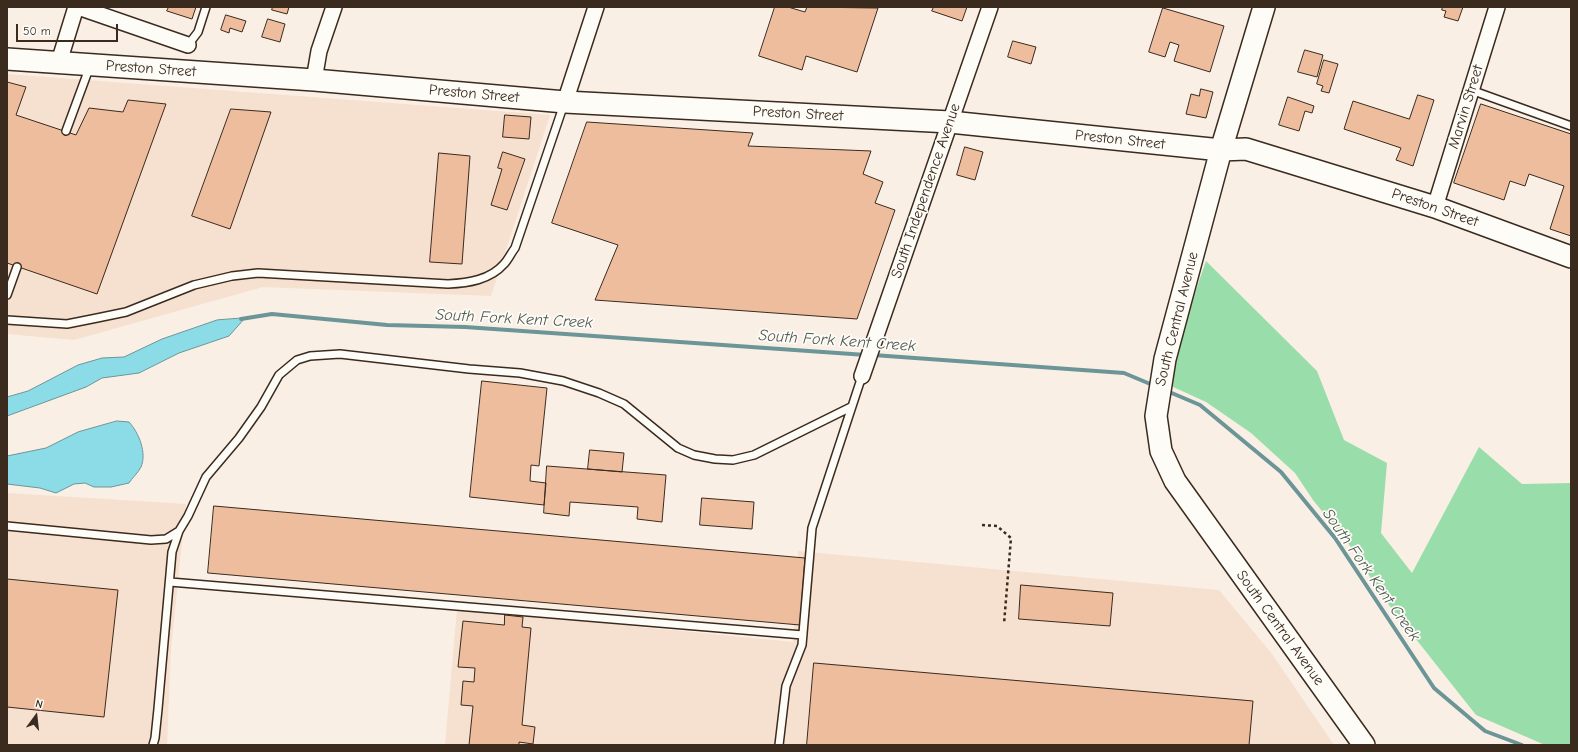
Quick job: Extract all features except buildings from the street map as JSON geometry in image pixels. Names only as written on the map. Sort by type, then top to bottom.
[{"type":"street","points":[[59,62],[77,7],[188,45]]},
{"type":"street","points":[[314,80],[319,51],[334,7]]},
{"type":"street","points":[[565,102],[596,7]]},
{"type":"street","name":"South Independence Avenue","points":[[862,376],[990,7]]},
{"type":"street","name":"South Central Avenue","points":[[1264,7],[1221,150],[1164,359],[1156,416],[1161,451],[1175,481],[1364,745]]},
{"type":"street","name":"Marvin Street","points":[[1435,207],[1497,7]]},
{"type":"street","name":"Preston Street","points":[[7,59],[314,80],[565,102],[950,122],[1221,150],[1246,149],[1435,207],[1571,257]]},
{"type":"lane","points":[[188,45],[198,32],[206,7]]},
{"type":"lane","points":[[66,131],[90,64]]},
{"type":"lane","points":[[1471,90],[1571,126]]},
{"type":"lane","points":[[7,320],[67,324],[126,312],[194,285],[232,276],[258,273],[448,284],[470,282],[487,276],[504,265],[515,248],[565,102]]},
{"type":"lane","points":[[7,295],[17,267]]},
{"type":"lane","points":[[153,745],[158,709],[172,552],[179,531],[188,516],[206,477],[239,438],[261,407],[279,375],[297,360],[310,356],[340,354],[469,369],[520,373],[563,381],[624,404],[678,448],[715,459],[733,460],[754,455],[851,407]]},
{"type":"lane","points":[[779,745],[786,686],[802,645],[812,528],[862,376]]},
{"type":"lane","points":[[7,526],[151,540],[166,539],[179,531]]},
{"type":"lane","points":[[170,582],[803,635]]},
{"type":"path","points":[[982,526],[997,526],[1011,538],[1004,624]]},
{"type":"shaded area","points":[[7,74],[550,115],[491,296],[263,287],[74,340],[7,334]]},
{"type":"shaded area","points":[[7,493],[186,504],[171,649],[167,745],[7,745]]},
{"type":"shaded area","points":[[798,551],[1219,590],[1272,654],[1334,745],[445,745],[457,609],[793,642]]},
{"type":"green space","points":[[1206,261],[1317,371],[1344,440],[1387,463],[1381,533],[1412,573],[1479,447],[1522,484],[1571,483],[1571,745],[1545,745],[1476,715],[1385,600],[1350,546],[1313,500],[1295,473],[1251,433],[1206,402],[1171,386],[1186,323]]},
{"type":"water","points":[[245,318],[229,336],[179,353],[139,373],[102,378],[86,387],[7,416],[7,397],[28,391],[78,365],[102,358],[124,357],[162,339],[217,320]]},
{"type":"water","points":[[117,421],[129,422],[139,437],[141,443],[143,461],[141,467],[129,483],[111,487],[94,487],[85,483],[74,484],[56,493],[40,488],[7,484],[7,456],[46,448],[78,432]]},
{"type":"waterway","name":"South Fork Kent Creek","points":[[241,319],[272,314],[387,325],[465,327],[866,355]]},
{"type":"waterway","name":"South Fork Kent Creek","points":[[873,355],[1124,373],[1155,386]]},
{"type":"waterway","name":"South Fork Kent Creek","points":[[1167,391],[1200,405],[1281,472],[1335,538],[1434,688],[1485,731],[1522,745]]}]
